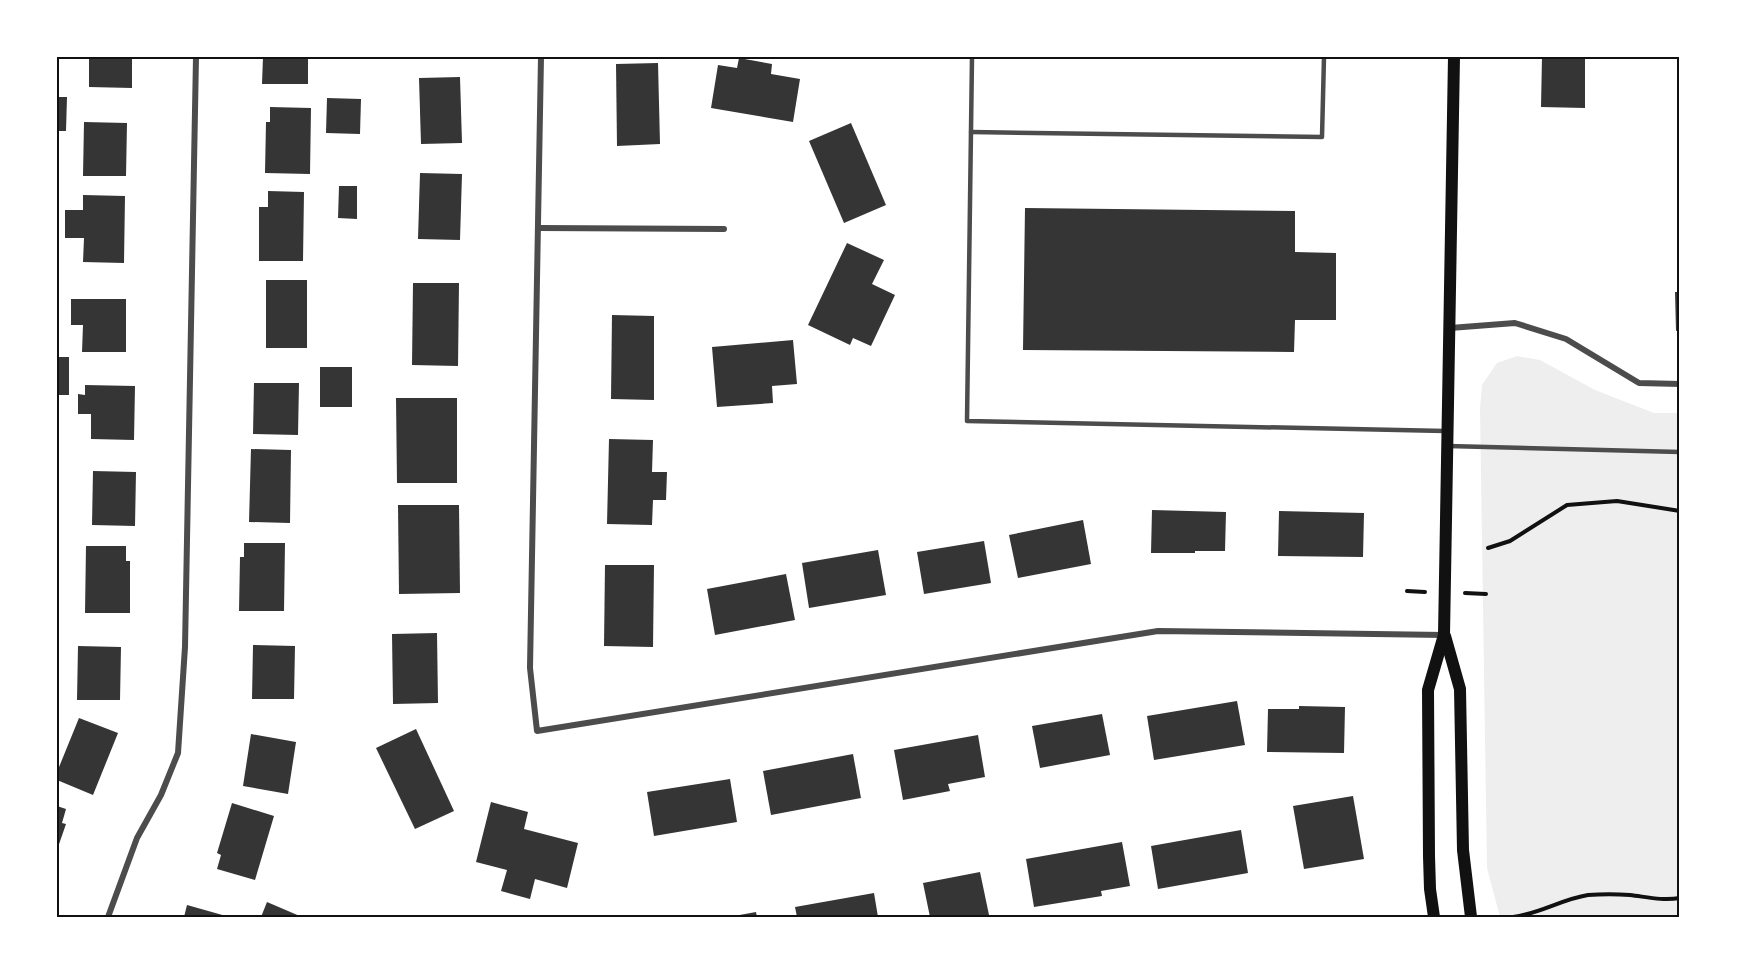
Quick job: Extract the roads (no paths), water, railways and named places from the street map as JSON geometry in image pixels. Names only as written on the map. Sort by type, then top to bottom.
[{"type":"main road","points":[[1434,917],[1429,856],[1428,690],[1444,635],[1454,57]]},
{"type":"main road","points":[[1444,635],[1461,689],[1463,850],[1471,917]]},
{"type":"street","points":[[108,917],[137,838],[161,795],[178,753],[185,647],[196,57]]},
{"type":"street","points":[[542,57],[530,668],[537,731],[1158,631],[1444,635]]},
{"type":"street","points":[[539,228],[724,229]]},
{"type":"street","points":[[1449,328],[1515,323],[1566,339],[1639,383],[1680,384]]},
{"type":"lane","points":[[972,57],[967,421],[1448,431]]},
{"type":"lane","points":[[971,132],[1323,137],[1324,57]]},
{"type":"lane","points":[[1448,446],[1680,452]]}]
